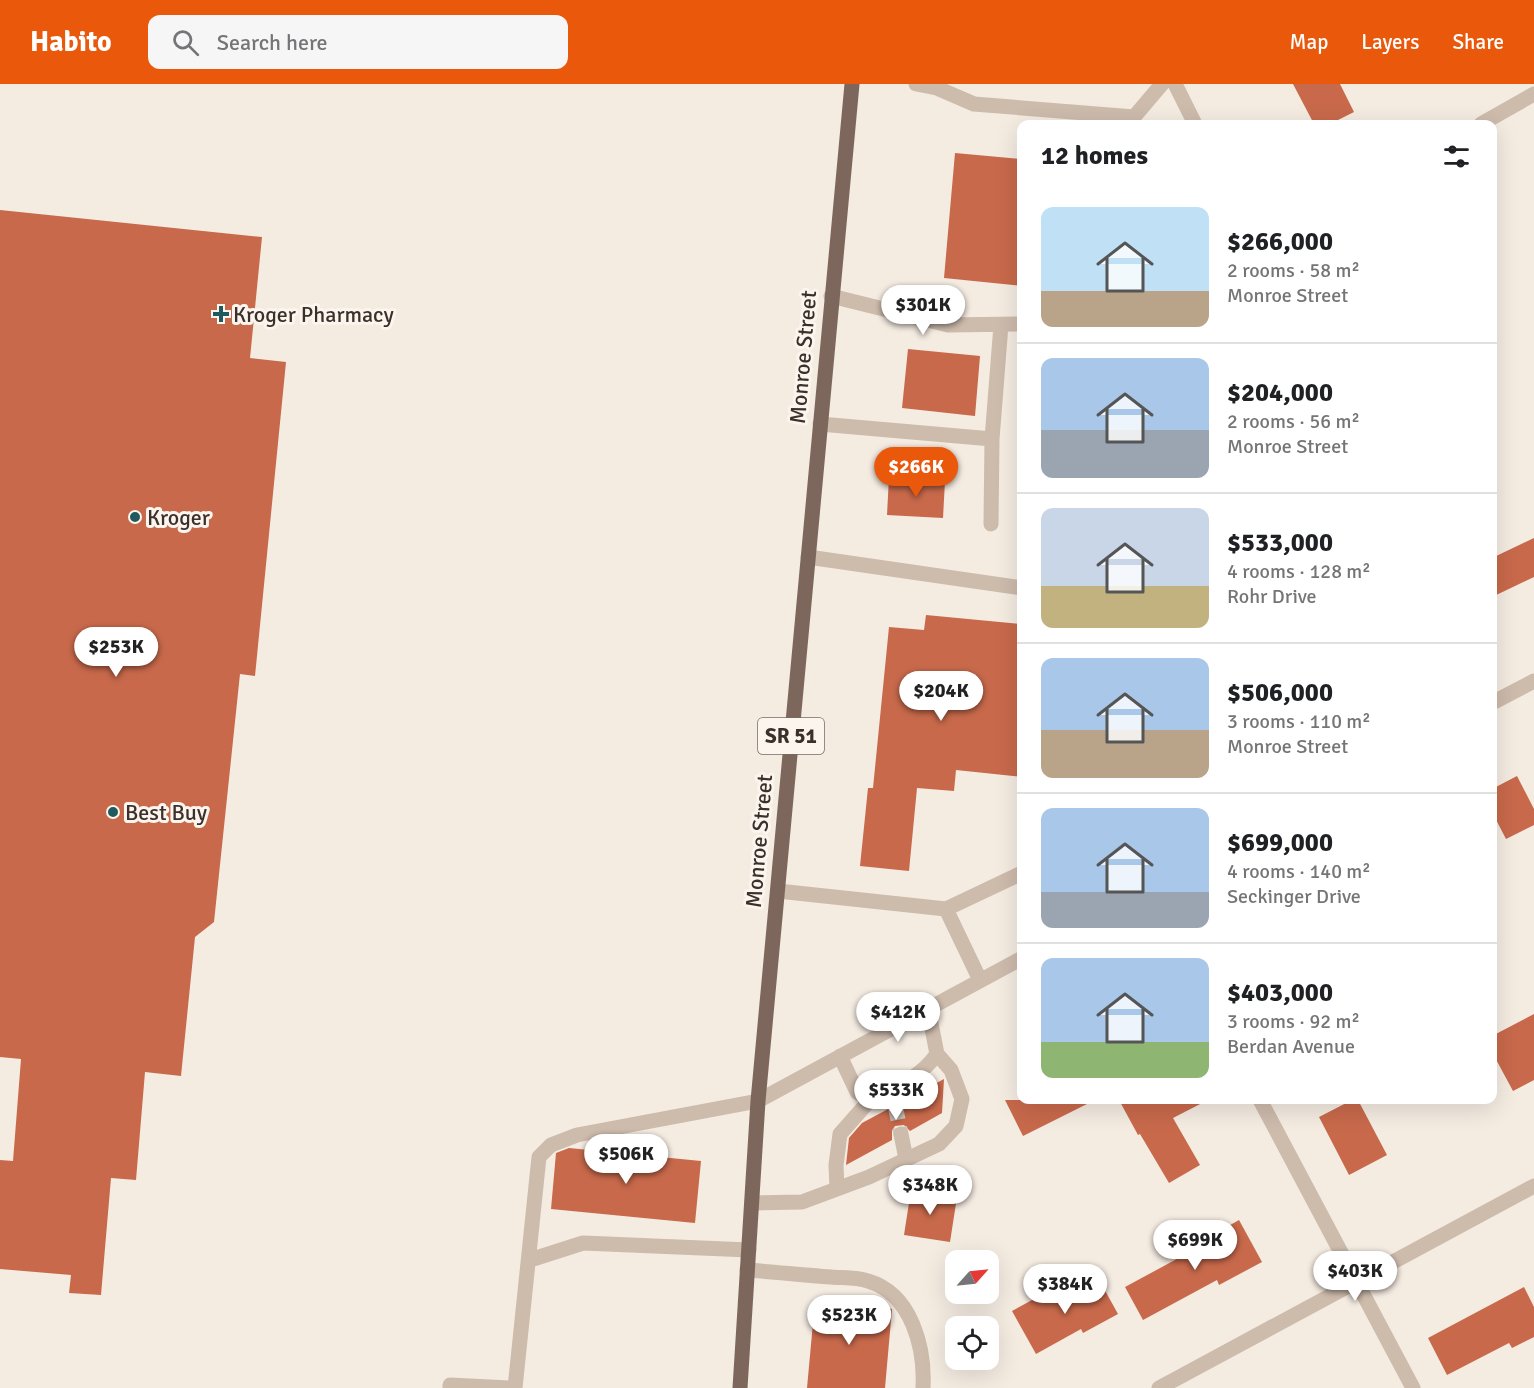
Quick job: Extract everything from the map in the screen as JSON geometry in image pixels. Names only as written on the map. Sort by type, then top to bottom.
[{"type":"main road","name":"Monroe Street","points":[[740,1388],[758,1101],[852,84]]},
{"type":"street","points":[[916,84],[937,86],[974,104],[1125,120]]},
{"type":"street","points":[[1135,120],[1162,84]]},
{"type":"street","points":[[1175,84],[1193,120]]},
{"type":"street","points":[[1488,120],[1534,94]]},
{"type":"street","points":[[831,296],[948,325],[1017,324]]},
{"type":"street","points":[[991,524],[992,439],[1001,325]]},
{"type":"street","points":[[820,424],[992,439]]},
{"type":"street","points":[[808,557],[1017,587]]},
{"type":"street","points":[[1497,700],[1534,681]]},
{"type":"street","points":[[778,891],[946,909],[1017,875]]},
{"type":"street","points":[[946,909],[980,980]]},
{"type":"street","points":[[515,1388],[539,1157],[551,1145],[577,1135],[758,1101],[1017,961]]},
{"type":"street","points":[[752,1203],[802,1202],[837,1189],[939,1144],[956,1126],[962,1099],[951,1070],[938,1054],[928,1008]]},
{"type":"street","points":[[837,1189],[836,1165],[840,1134],[870,1100],[927,1069],[938,1054]]},
{"type":"street","points":[[840,1056],[857,1092],[870,1100]]},
{"type":"street","points":[[892,1089],[896,1105]]},
{"type":"street","points":[[1262,1104],[1413,1388]]},
{"type":"street","points":[[902,1134],[906,1159]]},
{"type":"street","points":[[1159,1388],[1534,1186]]},
{"type":"street","points":[[530,1260],[582,1243],[749,1250]]},
{"type":"street","points":[[747,1270],[868,1281],[891,1292],[906,1310],[918,1334],[924,1368],[923,1388]]},
{"type":"street","points":[[450,1388],[450,1385],[509,1388]]},
{"type":"building","points":[[1293,84],[1340,84],[1354,112],[1338,120],[1312,120]]},
{"type":"building","points":[[955,153],[1017,159],[1017,285],[944,278]]},
{"type":"building","points":[[0,210],[262,237],[250,358],[286,362],[255,676],[240,674],[214,922],[195,937],[181,1076],[145,1072],[136,1180],[111,1178],[101,1295],[69,1293],[71,1275],[0,1269],[0,1160],[13,1161],[21,1059],[0,1057]]},
{"type":"building","points":[[908,349],[980,356],[975,416],[902,408]]},
{"type":"building","points":[[889,477],[945,481],[943,518],[887,515]]},
{"type":"building","points":[[1534,538],[1534,577],[1497,595],[1497,556]]},
{"type":"building","points":[[926,615],[1017,624],[1017,776],[956,770],[954,791],[917,788],[909,871],[860,866],[868,788],[873,788],[889,627],[924,630]]},
{"type":"building","points":[[1517,776],[1534,809],[1534,825],[1506,839],[1497,822],[1497,786]]},
{"type":"building","points":[[1534,1014],[1534,1080],[1513,1091],[1497,1061],[1497,1033]]},
{"type":"building","points":[[944,1079],[942,1113],[910,1131],[904,1125],[895,1126],[892,1131],[892,1140],[846,1165],[849,1138],[862,1123]]},
{"type":"building","points":[[1005,1100],[1017,1100],[1017,1104],[1087,1104],[1023,1136]]},
{"type":"building","points":[[1121,1104],[1200,1104],[1173,1118],[1200,1165],[1169,1183],[1140,1134],[1138,1135]]},
{"type":"building","points":[[1344,1104],[1360,1104],[1387,1155],[1349,1175],[1319,1117]]},
{"type":"building","points":[[569,1148],[701,1161],[695,1223],[551,1209],[556,1153]]},
{"type":"building","points":[[911,1190],[957,1197],[950,1242],[904,1235]]},
{"type":"building","points":[[1239,1220],[1262,1262],[1219,1285],[1217,1280],[1143,1320],[1125,1287],[1199,1247],[1197,1244]]},
{"type":"building","points":[[1097,1276],[1118,1314],[1083,1333],[1081,1329],[1036,1354],[1012,1311],[1045,1293],[1051,1302]]},
{"type":"building","points":[[1524,1287],[1534,1307],[1534,1337],[1512,1348],[1509,1343],[1447,1375],[1428,1338]]},
{"type":"building","points":[[815,1301],[892,1309],[885,1388],[807,1388]]},
{"type":"tunnel","points":[[895,1105],[901,1134]]},
{"type":"place","name":"Kroger Pharmacy","points":[[221,314]]},
{"type":"place","name":"Kroger","points":[[135,517]]},
{"type":"place","name":"Best Buy","points":[[113,812]]}]
